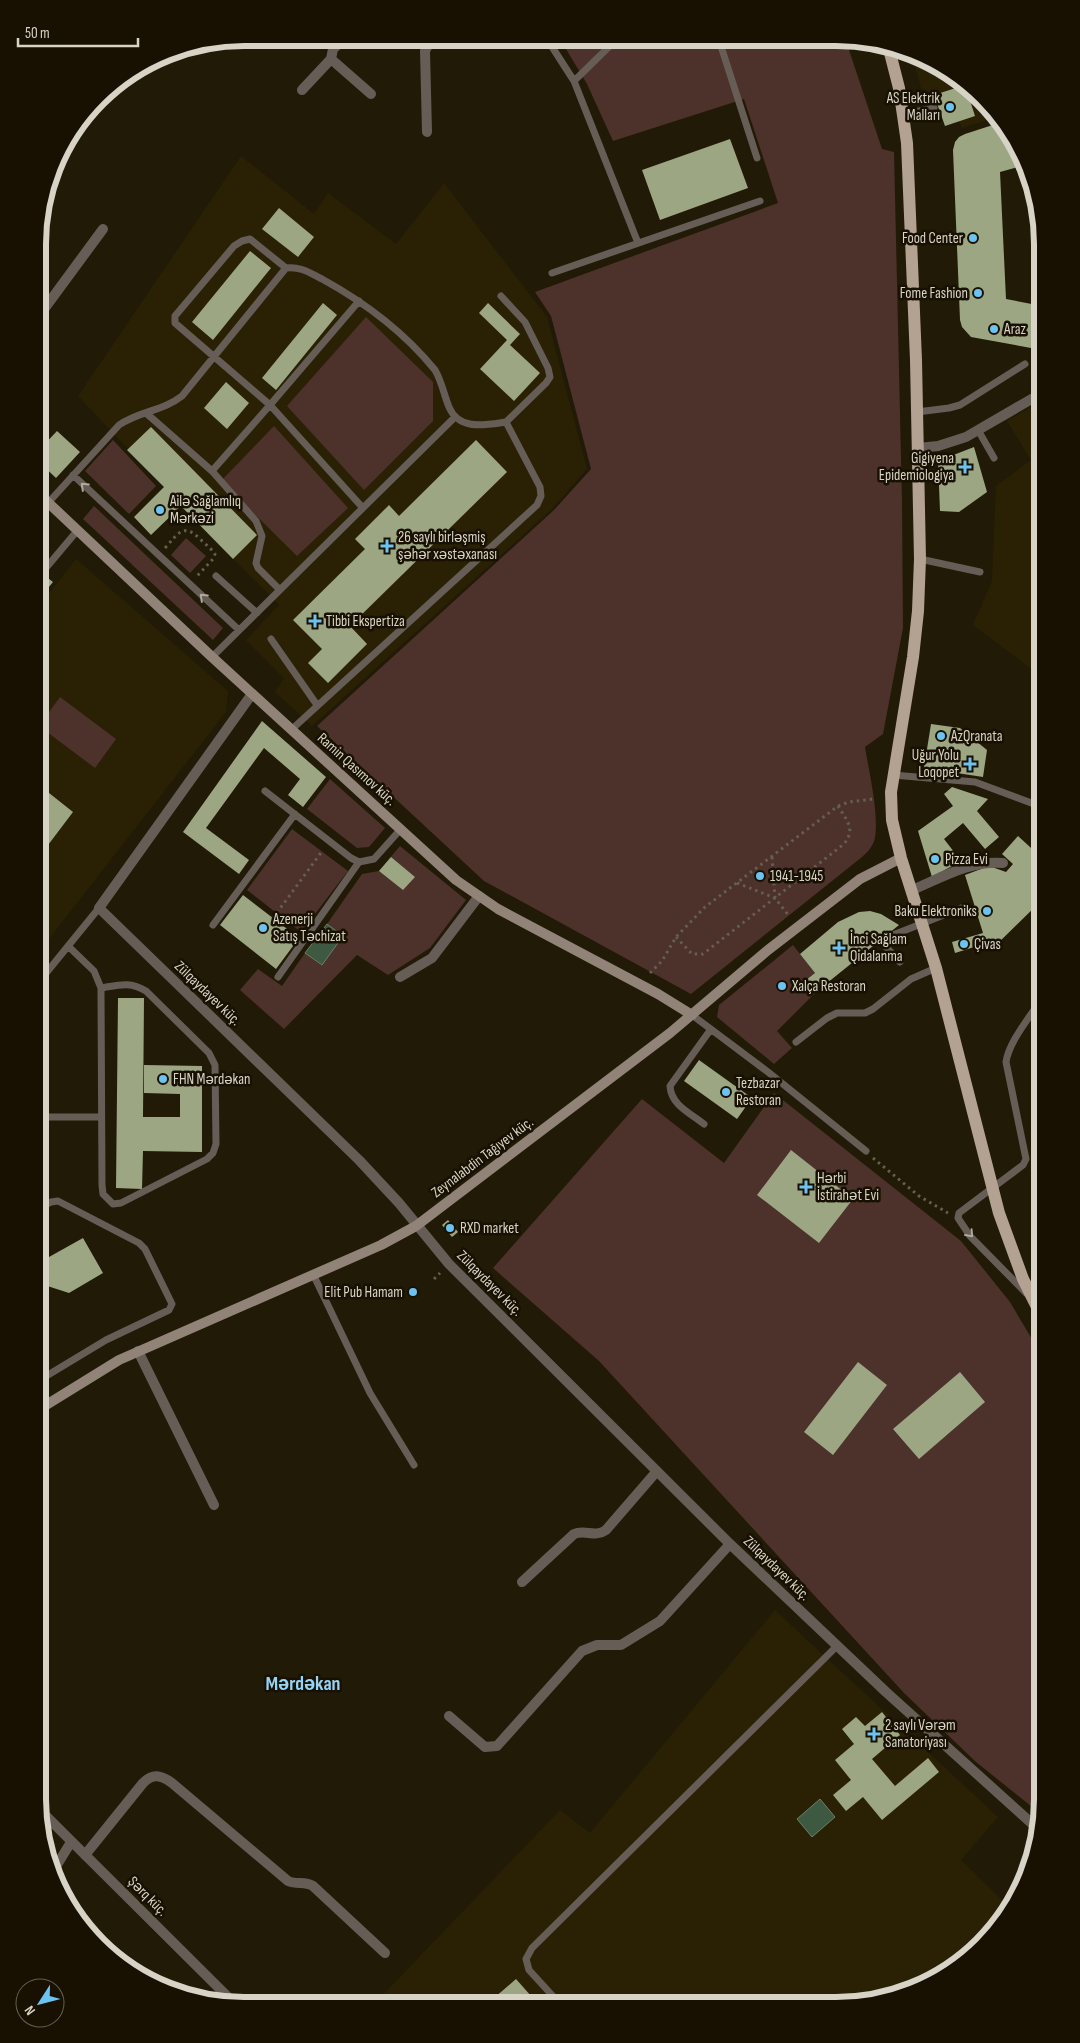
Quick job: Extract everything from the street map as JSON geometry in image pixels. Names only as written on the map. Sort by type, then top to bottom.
[{"type":"main road","points":[[890,54],[904,114],[909,178],[920,559],[918,611],[913,657],[893,775],[891,809],[901,858],[936,968],[991,1188],[1011,1249],[1034,1301]]},
{"type":"street","points":[[336,46],[330,54],[331,59],[372,94]]},
{"type":"street","points":[[426,46],[424,51],[428,132]]},
{"type":"street","points":[[302,90],[331,59]]},
{"type":"street","points":[[46,306],[103,229]]},
{"type":"street","points":[[918,448],[950,443],[978,430],[1034,398]]},
{"type":"street","name":"Ramin Qasımov küç.","points":[[48,502],[212,657],[456,880],[498,909],[658,994],[692,1015]]},
{"type":"street","points":[[99,908],[252,694]]},
{"type":"street","name":"Zeynalabdin Tağıyev küç.","points":[[46,1405],[105,1368],[138,1351],[381,1244],[416,1226],[526,1144],[692,1015],[768,950],[860,879],[901,858]]},
{"type":"street","points":[[912,890],[975,864],[1003,863]]},
{"type":"street","points":[[400,977],[432,958],[479,896]]},
{"type":"street","name":"Zülqaydayev küç.","points":[[99,908],[365,1167],[450,1264],[730,1544],[837,1646],[1032,1825]]},
{"type":"street","points":[[138,1351],[214,1505]]},
{"type":"street","points":[[522,1582],[574,1534],[579,1532],[595,1535],[606,1530],[657,1471]]},
{"type":"street","points":[[449,1716],[485,1747],[497,1746],[582,1651],[597,1645],[621,1645],[660,1621],[730,1544]]},
{"type":"street","points":[[86,1855],[143,1783],[149,1777],[159,1776],[172,1783],[288,1881],[297,1884],[306,1883],[313,1886],[385,1954]]},
{"type":"street","name":"Şərq küç.","points":[[47,1818],[227,1996]]},
{"type":"street","points":[[57,1864],[71,1842]]},
{"type":"lane","points":[[551,46],[574,81],[638,244]]},
{"type":"lane","points":[[574,81],[610,46]]},
{"type":"lane","points":[[721,46],[757,158]]},
{"type":"lane","points":[[904,114],[934,108]]},
{"type":"lane","points":[[552,273],[760,201]]},
{"type":"lane","points":[[286,268],[250,239],[242,240],[234,246],[175,316],[175,323],[270,405],[363,508]]},
{"type":"lane","points":[[48,502],[119,424],[127,419],[171,404],[182,396],[286,268],[295,266],[358,301],[394,328],[427,361],[440,378],[449,409],[455,417],[472,425],[506,422],[550,377],[548,368],[525,322],[501,296]]},
{"type":"lane","points":[[212,470],[358,301]]},
{"type":"lane","points":[[917,412],[949,408],[960,404],[1026,364]]},
{"type":"lane","points":[[146,413],[212,470],[260,527],[262,536],[256,563],[258,568],[280,590]]},
{"type":"lane","points":[[212,657],[455,417]]},
{"type":"lane","points":[[291,730],[537,506],[541,496],[540,487],[506,422]]},
{"type":"lane","points":[[978,430],[994,458]]},
{"type":"lane","points":[[73,475],[239,630]]},
{"type":"lane","points":[[46,567],[78,531]]},
{"type":"lane","points":[[920,559],[980,572]]},
{"type":"lane","points":[[216,576],[257,613]]},
{"type":"lane","points":[[271,639],[317,705]]},
{"type":"lane","points":[[893,775],[975,782],[1034,804]]},
{"type":"lane","points":[[265,791],[359,862]]},
{"type":"lane","points":[[213,925],[295,814]]},
{"type":"lane","points":[[278,977],[359,862],[374,859],[400,830]]},
{"type":"lane","points":[[900,962],[886,947],[886,942],[901,931],[964,907]]},
{"type":"lane","points":[[46,973],[99,908]]},
{"type":"lane","points":[[68,946],[94,971],[101,988],[102,1184],[103,1194],[113,1204],[121,1203],[207,1159],[213,1153],[216,1144],[215,1065],[209,1053],[153,998],[138,986],[128,983],[101,988]]},
{"type":"lane","points":[[796,1042],[827,1018],[837,1013],[865,1013],[874,1009],[911,979],[936,968]]},
{"type":"lane","points":[[1034,1011],[1007,1054],[1006,1062],[1026,1159],[1023,1165],[959,1213],[958,1218],[970,1236],[1034,1301]]},
{"type":"lane","points":[[692,1015],[711,1028],[866,1152]]},
{"type":"lane","points":[[704,1124],[674,1101],[670,1095],[670,1086],[711,1028]]},
{"type":"lane","points":[[46,1117],[101,1117]]},
{"type":"lane","points":[[46,1205],[58,1201],[139,1243],[145,1249],[172,1304],[169,1310],[106,1340],[46,1376]]},
{"type":"lane","points":[[313,1274],[366,1387],[414,1465]]},
{"type":"lane","points":[[554,1997],[529,1970],[526,1959],[532,1948],[837,1646]]},
{"type":"path","points":[[158,555],[181,531],[192,531],[214,554],[213,559],[189,584]]},
{"type":"path","points":[[650,973],[662,961],[676,937],[705,907],[838,806],[849,802],[873,799]]},
{"type":"path","points":[[676,937],[692,954],[703,954],[844,844],[851,836],[851,829],[838,806]]},
{"type":"path","points":[[273,918],[329,841]]},
{"type":"path","points":[[772,857],[775,898]]},
{"type":"path","points":[[737,883],[775,898],[789,916]]},
{"type":"path","points":[[866,1152],[919,1196],[958,1218]]},
{"type":"shaded area","points":[[564,46],[848,47],[882,149],[894,152],[903,628],[883,734],[865,747],[875,805],[875,838],[870,849],[862,857],[691,994],[484,881],[317,726],[554,510],[591,469],[551,316],[535,292],[778,203],[744,99],[613,141],[587,84]]},
{"type":"shaded area","points":[[914,62],[957,88],[934,95],[921,88]]},
{"type":"shaded area","points":[[964,93],[989,119],[962,128],[959,121]]},
{"type":"shaded area","points":[[241,156],[314,214],[328,193],[396,244],[444,183],[547,317],[587,469],[552,509],[312,726],[275,692],[284,678],[246,640],[279,605],[181,506],[151,535],[134,517],[164,487],[78,396]]},
{"type":"shaded area","points":[[366,317],[433,382],[433,421],[364,490],[287,406]]},
{"type":"shaded area","points":[[1034,406],[1034,671],[973,625],[992,581],[996,486],[1031,460],[1007,421]]},
{"type":"shaded area","points":[[274,426],[348,508],[297,556],[221,481]]},
{"type":"shaded area","points":[[113,440],[156,486],[129,514],[85,471]]},
{"type":"shaded area","points":[[94,506],[223,628],[213,640],[83,519]]},
{"type":"shaded area","points":[[186,538],[206,556],[190,573],[171,555]]},
{"type":"shaded area","points":[[76,559],[228,691],[226,712],[46,943],[46,597]]},
{"type":"shaded area","points":[[60,697],[116,739],[95,768],[46,731],[46,716]]},
{"type":"shaded area","points":[[330,779],[385,828],[369,847],[357,848],[307,809]]},
{"type":"shaded area","points":[[292,829],[348,871],[301,932],[247,890]]},
{"type":"shaded area","points":[[400,846],[466,900],[430,948],[388,975],[357,955],[284,1029],[240,990],[258,969],[282,986],[305,953],[321,965],[343,936],[327,924],[362,874],[379,871]]},
{"type":"shaded area","points":[[327,924],[343,936],[322,965],[305,953]]},
{"type":"shaded area","points":[[793,945],[815,973],[806,980],[816,992],[777,1031],[792,1048],[774,1064],[717,1017],[719,1005]]},
{"type":"shaded area","points":[[774,1093],[961,1241],[1010,1302],[1034,1342],[1033,1808],[976,1762],[904,1693],[599,1361],[493,1268],[642,1099],[724,1163]]},
{"type":"shaded area","points":[[775,1610],[998,1817],[961,1860],[1004,1902],[978,1937],[946,1963],[912,1982],[862,1995],[836,1997],[381,1997],[560,1810],[590,1833]]},
{"type":"shaded area","points":[[820,1799],[835,1817],[812,1837],[797,1819]]},
{"type":"building","points":[[957,88],[969,98],[975,116],[945,126],[934,95]]},
{"type":"building","points":[[994,125],[1018,167],[1000,172],[1006,299],[1034,304],[1034,349],[971,337],[962,327],[960,320],[953,150],[955,142],[965,134]]},
{"type":"building","points":[[730,139],[748,188],[660,220],[642,170]]},
{"type":"building","points":[[279,208],[314,237],[298,257],[262,229]]},
{"type":"building","points":[[250,251],[271,268],[213,340],[192,322]]},
{"type":"building","points":[[323,303],[337,315],[276,390],[262,378]]},
{"type":"building","points":[[488,303],[520,334],[510,345],[540,373],[514,401],[480,369],[507,340],[479,313]]},
{"type":"building","points":[[226,382],[249,403],[227,429],[204,408]]},
{"type":"building","points":[[151,427],[257,535],[233,559],[181,506],[151,535],[134,517],[164,487],[127,450]]},
{"type":"building","points":[[57,431],[80,452],[56,478],[46,469],[46,443]]},
{"type":"building","points":[[476,440],[507,472],[350,626],[367,644],[328,683],[308,663],[322,649],[293,620],[365,549],[355,539],[389,505],[399,516]]},
{"type":"building","points":[[974,447],[987,492],[959,512],[940,511],[938,461]]},
{"type":"building","points":[[46,576],[53,582],[46,590]]},
{"type":"building","points":[[262,721],[326,777],[303,807],[288,795],[300,779],[264,748],[206,828],[249,860],[239,874],[183,832]]},
{"type":"building","points":[[931,724],[960,728],[987,750],[983,777],[924,768]]},
{"type":"building","points":[[952,787],[988,799],[977,811],[999,837],[985,849],[963,823],[944,839],[961,861],[932,877],[918,831],[953,806],[944,794]]},
{"type":"building","points":[[46,791],[73,812],[46,848]]},
{"type":"building","points":[[1018,836],[1034,851],[1034,908],[992,949],[987,943],[955,953],[952,942],[983,933],[965,875],[989,866],[1006,872],[1013,864],[1002,854]]},
{"type":"building","points":[[391,857],[415,877],[403,890],[379,871]]},
{"type":"building","points":[[243,895],[299,938],[276,969],[220,925]]},
{"type":"building","points":[[870,911],[881,914],[899,925],[816,992],[806,980],[815,973],[800,954],[838,922],[859,912]]},
{"type":"building","points":[[118,998],[144,998],[143,1117],[180,1117],[180,1094],[144,1093],[144,1065],[202,1066],[202,1152],[143,1151],[142,1189],[116,1188]]},
{"type":"building","points":[[699,1060],[752,1098],[737,1119],[684,1081]]},
{"type":"building","points":[[791,1150],[853,1199],[819,1243],[757,1195]]},
{"type":"building","points":[[448,1220],[458,1232],[452,1237],[442,1225]]},
{"type":"building","points":[[83,1238],[103,1273],[69,1293],[46,1286],[49,1257]]},
{"type":"building","points":[[858,1362],[887,1385],[833,1455],[804,1432]]},
{"type":"building","points":[[960,1372],[985,1402],[919,1459],[893,1429]]},
{"type":"building","points":[[882,1712],[900,1735],[872,1759],[895,1786],[928,1758],[939,1772],[882,1820],[863,1797],[846,1811],[833,1795],[851,1780],[835,1760],[854,1744],[842,1729],[856,1717],[865,1726]]},
{"type":"building","points":[[516,1979],[532,1997],[495,1997]]},
{"type":"place","name":"AS Elektrik Malları","points":[[950,107]]},
{"type":"place","name":"Food Center","points":[[973,238]]},
{"type":"place","name":"Fome Fashion","points":[[978,293]]},
{"type":"place","name":"Araz","points":[[994,329]]},
{"type":"place","name":"Gigiyena Epidemiologiya","points":[[965,467]]},
{"type":"place","name":"Ailə Sağlamlıq Mərkəzi","points":[[160,510]]},
{"type":"place","name":"26 saylı birləşmiş şəhər xəstəxanası","points":[[387,546]]},
{"type":"place","name":"Tibbi Ekspertiza","points":[[315,621]]},
{"type":"place","name":"AzQranata","points":[[941,736]]},
{"type":"place","name":"Uğur Yolu Loqopet","points":[[970,764]]},
{"type":"place","name":"Pizza Evi","points":[[935,859]]},
{"type":"place","name":"1941-1945","points":[[760,876]]},
{"type":"place","name":"Baku Elektroniks","points":[[987,911]]},
{"type":"place","name":"Azenerji Satış Təchizat","points":[[263,928]]},
{"type":"place","name":"Çivas","points":[[964,944]]},
{"type":"place","name":"İnci Sağlam Qidalanma","points":[[839,948]]},
{"type":"place","name":"Xalça Restoran","points":[[782,986]]},
{"type":"place","name":"FHN Mərdəkan","points":[[163,1079]]},
{"type":"place","name":"Tezbazar Restoran","points":[[726,1092]]},
{"type":"place","name":"Hərbi İstirahət Evi","points":[[806,1187]]},
{"type":"place","name":"RXD market","points":[[450,1228]]},
{"type":"place","name":"Elit Pub Hamam","points":[[413,1292]]},
{"type":"place","name":"2 saylı Vərəm Sanatoriyası","points":[[874,1734]]},
{"type":"district","name":"Mərdəkan","points":[[303,1683]]}]
